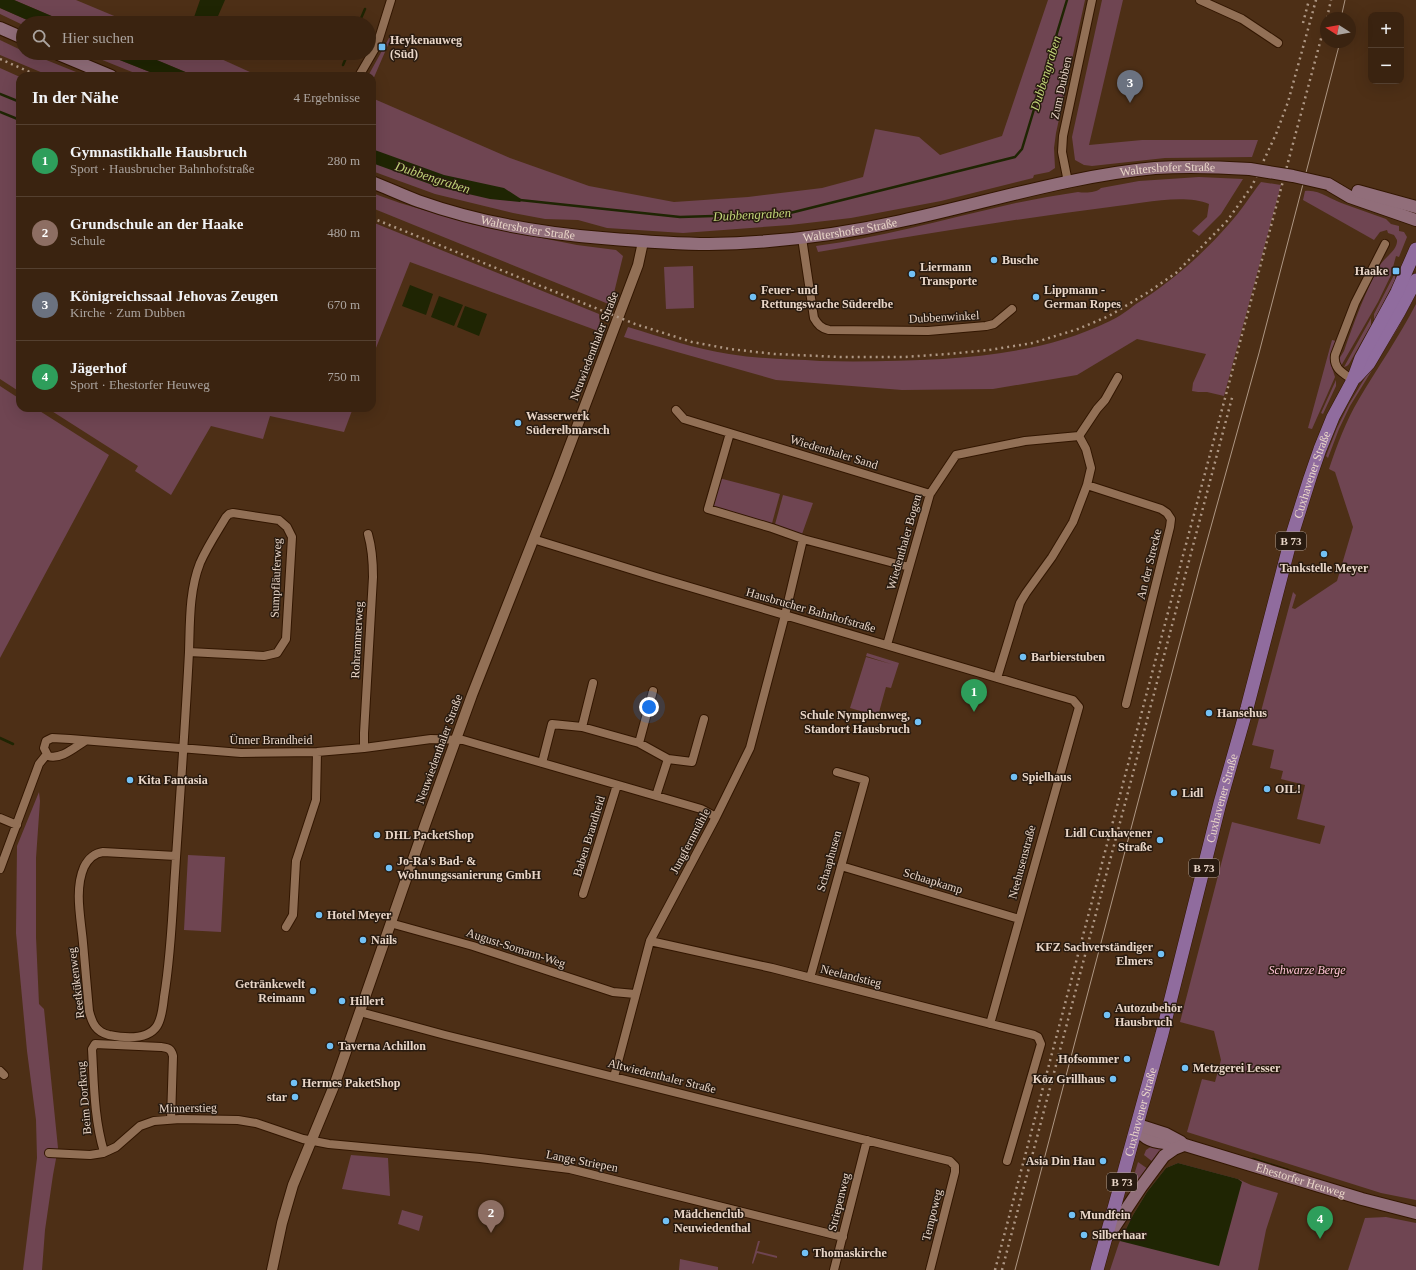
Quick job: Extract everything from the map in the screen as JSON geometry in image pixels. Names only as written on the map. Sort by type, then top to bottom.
[{"type":"main road","points":[[0,28],[16,35]]},
{"type":"main road","points":[[73,60],[101,72]]},
{"type":"main road","name":"Waltershofer Straße","points":[[376,184],[417,201],[459,214],[524,228],[567,235],[643,242],[711,244],[802,238],[862,229],[1068,182],[1156,168],[1221,167],[1250,169],[1293,176],[1328,184],[1416,207]]},
{"type":"main road","name":"Waltershofer Straße","points":[[1328,184],[1350,197],[1416,220]]},
{"type":"main road","name":"Cuxhavener Straße","points":[[1098,1270],[1138,1125],[1220,803],[1247,708],[1294,528],[1320,449],[1336,411],[1353,380],[1361,358],[1397,292],[1416,249]]},
{"type":"main road","name":"Cuxhavener Straße","points":[[1353,380],[1369,363],[1400,312],[1416,280]]},
{"type":"main road","name":"Ehestorfer Heuweg","points":[[1138,1125],[1147,1138],[1163,1143],[1185,1145],[1362,1199],[1416,1213]]},
{"type":"main road","points":[[1106,1239],[1141,1186],[1164,1156],[1174,1149],[1185,1145]]},
{"type":"street","points":[[376,46],[391,0]]},
{"type":"street","name":"Zum Dubben","points":[[1068,182],[1062,152],[1063,136],[1092,0]]},
{"type":"street","points":[[1200,0],[1242,19],[1278,43]]},
{"type":"street","points":[[361,72],[368,60]]},
{"type":"street","name":"Dubbenwinkel","points":[[802,238],[814,318],[820,327],[824,329],[928,331],[986,326],[994,324],[1012,310]]},
{"type":"street","name":"Neuwiedenthaler Straße","points":[[272,1270],[282,1223],[293,1185],[334,1086],[390,923],[456,739],[638,265],[643,242]]},
{"type":"street","points":[[1353,380],[1338,369],[1335,363],[1335,355],[1355,303],[1385,244]]},
{"type":"street","points":[[997,678],[1020,603],[1052,557],[1073,522],[1087,485],[1091,468],[1086,449],[1078,436],[1105,400],[1118,377]]},
{"type":"street","name":"Wiedenthaler Sand","points":[[676,410],[684,419],[930,494]]},
{"type":"street","points":[[730,433],[708,509],[803,539],[909,567]]},
{"type":"street","name":"Wiedenthaler Bogen","points":[[887,645],[930,494],[956,455],[1025,441],[1078,436]]},
{"type":"street","name":"An der Strecke","points":[[1087,485],[1161,510],[1167,513],[1171,519],[1166,547],[1126,704]]},
{"type":"street","name":"Sumpfläuferweg","points":[[184,749],[190,607],[195,578],[204,554],[229,514],[233,513],[279,520],[287,527],[292,538],[286,639],[277,652],[264,656],[189,652]]},
{"type":"street","name":"Rohrammerweg","points":[[364,748],[373,577],[373,561],[368,534]]},
{"type":"street","name":"Hausbrucher Bahnhofstraße","points":[[533,539],[656,577],[1073,700],[1079,707]]},
{"type":"street","points":[[785,615],[803,539]]},
{"type":"street","name":"Jungfernmühle","points":[[614,1077],[650,941],[716,817],[750,748],[785,615]]},
{"type":"street","points":[[582,727],[593,683]]},
{"type":"street","points":[[639,743],[653,691]]},
{"type":"street","name":"Neehusenstraße","points":[[990,1024],[1079,707]]},
{"type":"street","points":[[542,763],[552,724],[582,727],[639,743],[668,759],[692,762],[704,719]]},
{"type":"street","name":"Ünner Brandheid","points":[[47,754],[44,748],[44,743],[50,739],[240,753],[317,752],[431,740],[456,739]]},
{"type":"street","name":"Baben Brandheid","points":[[456,739],[468,741],[701,809],[716,817]]},
{"type":"street","points":[[0,869],[40,764],[47,754],[53,757],[60,755],[86,741]]},
{"type":"street","name":"Reetkükenweg","points":[[176,856],[103,852],[90,858],[84,867],[79,900],[89,1011],[91,1020],[96,1027],[105,1034],[141,1036],[152,1032],[158,1024],[162,1011],[168,970],[184,749]]},
{"type":"street","points":[[286,927],[293,915],[296,861],[316,800],[317,752]]},
{"type":"street","points":[[656,796],[668,759]]},
{"type":"street","name":"Schaaphusen","points":[[810,978],[865,780],[837,772]]},
{"type":"street","name":"Baben Brandheid","points":[[583,894],[617,785]]},
{"type":"street","points":[[0,818],[17,825]]},
{"type":"street","name":"Schaapkamp","points":[[841,866],[1019,919]]},
{"type":"street","name":"August-Somann-Weg","points":[[390,923],[474,946],[613,992],[636,994]]},
{"type":"street","name":"Neelandstieg","points":[[650,941],[772,968],[1038,1037],[1041,1044],[1007,1161]]},
{"type":"street","name":"Altwiedenthaler Straße","points":[[360,1012],[445,1035],[946,1159],[952,1162],[955,1166]]},
{"type":"street","name":"Beim Dorfkrug","points":[[104,1152],[100,1139],[96,1113],[92,1049],[95,1044],[160,1047],[168,1048],[170,1050],[173,1056],[171,1120]]},
{"type":"street","name":"Minnerstieg","points":[[49,1153],[90,1155],[104,1152],[116,1147],[140,1126],[154,1121],[171,1120],[216,1119],[250,1122],[311,1141]]},
{"type":"street","name":"Striepenweg","points":[[834,1270],[867,1140]]},
{"type":"street","name":"Lange Striepen","points":[[311,1141],[347,1146],[480,1158],[570,1169],[843,1237]]},
{"type":"street","name":"Tempoweg","points":[[930,1270],[955,1172],[955,1166]]},
{"type":"green space","points":[[14,0],[76,0],[114,16],[52,16]]},
{"type":"green space","points":[[1048,0],[1085,0],[1056,133],[1054,148],[1055,168],[1049,172],[1034,175],[1033,178],[941,201],[851,218],[790,225],[683,233],[607,228],[578,220],[545,219],[513,213],[435,194],[376,172],[376,100],[510,158],[589,186],[674,202],[748,197],[822,188],[863,177],[875,129],[919,137],[940,155],[1002,136]]},
{"type":"green space","points":[[1102,0],[1123,0],[1089,145],[1142,140],[1258,140],[1252,157],[1165,158],[1092,166],[1084,165],[1075,160],[1072,137]]},
{"type":"green space","points":[[0,8],[18,16],[16,16],[16,22],[0,14]]},
{"type":"green space","points":[[389,38],[391,38],[376,73],[370,72]]},
{"type":"green space","points":[[0,40],[16,48],[16,60],[46,60],[76,72],[40,72],[0,55]]},
{"type":"green space","points":[[102,60],[120,60],[150,72],[132,72]]},
{"type":"green space","points":[[157,60],[224,60],[250,72],[185,72]]},
{"type":"green space","points":[[0,68],[16,75],[16,389],[0,379]]},
{"type":"green space","points":[[1199,177],[1243,179],[1221,214],[1199,236],[1192,231],[1207,217],[1209,204],[1187,199],[1174,199],[1037,217],[818,252],[816,246],[887,234],[1040,198],[1078,192],[1093,192],[1101,188],[1139,181]]},
{"type":"green space","points":[[1261,182],[1281,185],[1224,396],[1207,392],[1192,391],[1193,383],[1206,354],[1137,339],[1077,375],[993,389],[902,390],[776,380],[624,337],[628,327],[665,339],[716,352],[763,358],[820,361],[897,361],[943,359],[1007,352],[1049,343],[1090,330],[1113,319],[1162,287],[1197,257],[1219,235],[1238,214]]},
{"type":"green space","points":[[1305,191],[1320,193],[1339,202],[1386,219],[1391,224],[1399,226],[1399,231],[1404,232],[1407,237],[1399,257],[1396,256],[1393,267],[1395,267],[1378,302],[1341,366],[1339,364],[1339,359],[1344,351],[1365,296],[1380,265],[1393,250],[1397,244],[1397,240],[1394,235],[1388,233],[1387,230],[1380,232],[1374,240],[1303,200]]},
{"type":"green space","points":[[376,194],[471,224],[577,245],[616,250],[623,256],[611,305],[376,210]]},
{"type":"green space","points":[[376,224],[599,314],[601,332],[410,262],[376,348]]},
{"type":"green space","points":[[693,266],[694,308],[666,309],[664,267]]},
{"type":"green space","points":[[1395,273],[1395,280],[1374,321],[1374,314]]},
{"type":"green space","points":[[1416,290],[1416,295],[1398,328],[1350,406],[1328,458],[1326,456],[1337,428],[1349,404],[1396,327]]},
{"type":"green space","name":"Schwarze Berge","points":[[1416,304],[1416,1200],[1381,1193],[1187,1132],[1202,1079],[1215,1082],[1221,1060],[1214,1031],[1180,1022],[1232,822],[1320,844],[1325,826],[1297,819],[1305,785],[1281,779],[1283,771],[1270,768],[1274,750],[1252,745],[1293,592],[1296,595],[1292,608],[1295,609],[1337,581],[1353,527],[1335,472],[1329,469],[1335,451],[1354,407],[1403,328]]},
{"type":"green space","points":[[1371,318],[1371,325],[1349,364],[1344,367]]},
{"type":"green space","points":[[1332,340],[1336,341],[1330,361],[1335,377],[1312,429],[1308,428]]},
{"type":"green space","points":[[1336,380],[1336,386],[1323,414],[1321,413]]},
{"type":"green space","points":[[0,386],[16,396],[16,412],[41,412],[109,455],[0,658]]},
{"type":"green space","points":[[53,412],[352,412],[344,432],[270,416],[263,439],[211,426],[171,495],[135,471],[138,466]]},
{"type":"green space","points":[[719,478],[780,494],[771,527],[710,507]]},
{"type":"green space","points":[[783,495],[813,503],[801,537],[774,528]]},
{"type":"green space","points":[[867,653],[899,663],[891,688],[886,687],[878,716],[850,708],[866,657],[891,664],[866,656]]},
{"type":"green space","points":[[39,792],[40,801],[36,858],[36,937],[39,1004],[44,1009],[58,1148],[45,1230],[42,1270],[23,1270],[37,1158],[36,1120],[27,1051],[16,933],[17,846]]},
{"type":"green space","points":[[188,855],[225,857],[221,932],[184,930]]},
{"type":"green space","points":[[1155,1144],[1166,1147],[1153,1162],[1144,1155],[1146,1150]]},
{"type":"green space","points":[[351,1155],[388,1158],[390,1196],[342,1189]]},
{"type":"green space","points":[[1138,1162],[1148,1169],[1127,1198]]},
{"type":"green space","points":[[1178,1163],[1238,1179],[1251,1185],[1278,1193],[1266,1230],[1258,1270],[1110,1270],[1119,1243],[1133,1215],[1147,1192],[1166,1168]]},
{"type":"green space","points":[[402,1210],[423,1216],[419,1231],[398,1224]]},
{"type":"green space","points":[[1386,1217],[1416,1223],[1416,1270],[1348,1270],[1365,1218]]},
{"type":"green space","points":[[758,1241],[760,1241],[757,1251],[777,1256],[777,1258],[757,1253],[753,1264]]},
{"type":"green space","points":[[680,1259],[718,1267],[718,1270],[679,1270]]},
{"type":"water","points":[[0,0],[14,0],[52,16],[18,16],[0,8]]},
{"type":"water","points":[[200,0],[225,0],[218,16],[194,16]]},
{"type":"water","points":[[120,60],[157,60],[185,72],[150,72]]},
{"type":"water","points":[[376,150],[444,175],[504,188],[521,199],[521,201],[490,199],[438,187],[376,164]]},
{"type":"water","points":[[410,285],[433,294],[426,315],[402,306]]},
{"type":"water","points":[[439,296],[463,305],[454,326],[431,317]]},
{"type":"water","points":[[465,306],[487,314],[479,336],[457,327]]},
{"type":"water","points":[[1178,1163],[1238,1179],[1242,1182],[1219,1266],[1120,1241],[1147,1192],[1166,1168]]},
{"type":"waterway","name":"Dubbengraben","points":[[520,200],[680,217],[786,214],[1015,157],[1022,149],[1067,0]]},
{"type":"waterway","points":[[362,16],[365,9]]},
{"type":"waterway","points":[[343,65],[345,60]]},
{"type":"waterway","points":[[0,94],[16,100]]},
{"type":"waterway","points":[[0,112],[16,118]]},
{"type":"waterway","points":[[0,738],[13,744]]},
{"type":"waterway","points":[[1253,1159],[1288,1170]]},
{"type":"waterway","points":[[1295,1172],[1300,1174]]},
{"type":"tram line","points":[[1342,12],[1345,0]]},
{"type":"tram line","points":[[1015,1270],[1199,570],[1259,353],[1338,48]]},
{"type":"railway","points":[[1303,23],[1309,0]]},
{"type":"railway","points":[[376,220],[635,324],[692,342],[730,349],[774,354],[841,357],[904,357],[948,354],[989,350],[1033,343],[1078,329],[1109,316],[1147,293],[1176,273],[1227,221],[1252,186],[1276,134],[1288,102],[1316,0]]},
{"type":"railway","points":[[1328,12],[1331,0]]},
{"type":"railway","points":[[995,1270],[1320,42]]},
{"type":"railway","points":[[0,59],[30,72]]},
{"type":"railway","points":[[1002,1270],[1233,394]]},
{"type":"place","name":"Heykenauweg (Süd)","points":[[382,47]]},
{"type":"place","name":"Königreichssaal Jehovas Zeugen","points":[[1130,103]]},
{"type":"place","name":"Busche","points":[[994,260]]},
{"type":"place","name":"Haake","points":[[1396,271]]},
{"type":"place","name":"Liermann Transporte","points":[[912,274]]},
{"type":"place","name":"Feuer- und Rettungswache Süderelbe","points":[[753,297]]},
{"type":"place","name":"Lippmann - German Ropes","points":[[1036,297]]},
{"type":"place","name":"Wasserwerk Süderelbmarsch","points":[[518,423]]},
{"type":"place","name":"Tankstelle Meyer","points":[[1324,554]]},
{"type":"place","name":"Barbierstuben","points":[[1023,657]]},
{"type":"place","name":"Gymnastikhalle Hausbruch","points":[[974,712]]},
{"type":"place","name":"Hansehus","points":[[1209,713]]},
{"type":"place","name":"Schule Nymphenweg, Standort Hausbruch","points":[[918,722]]},
{"type":"place","name":"Spielhaus","points":[[1014,777]]},
{"type":"place","name":"Kita Fantasia","points":[[130,780]]},
{"type":"place","name":"OIL!","points":[[1267,789]]},
{"type":"place","name":"Lidl","points":[[1174,793]]},
{"type":"place","name":"DHL PacketShop","points":[[377,835]]},
{"type":"place","name":"Lidl Cuxhavener Straße","points":[[1160,840]]},
{"type":"place","name":"Jo-Ra's Bad- & Wohnungssanierung GmbH","points":[[389,868]]},
{"type":"place","name":"Hotel Meyer","points":[[319,915]]},
{"type":"place","name":"Nails","points":[[363,940]]},
{"type":"place","name":"KFZ Sachverständiger Elmers","points":[[1161,954]]},
{"type":"place","name":"Getränkewelt Reimann","points":[[313,991]]},
{"type":"place","name":"Hillert","points":[[342,1001]]},
{"type":"place","name":"Autozubehör Hausbruch","points":[[1107,1015]]},
{"type":"place","name":"Taverna Achillon","points":[[330,1046]]},
{"type":"place","name":"Hofsommer","points":[[1127,1059]]},
{"type":"place","name":"Metzgerei Lesser","points":[[1185,1068]]},
{"type":"place","name":"Köz Grillhaus","points":[[1113,1079]]},
{"type":"place","name":"Hermes PaketShop","points":[[294,1083]]},
{"type":"place","name":"star","points":[[295,1097]]},
{"type":"place","name":"Asia Din Hau","points":[[1103,1161]]},
{"type":"place","name":"Mundfein","points":[[1072,1215]]},
{"type":"place","name":"Mädchenclub Neuwiedenthal","points":[[666,1221]]},
{"type":"place","name":"Grundschule an der Haake","points":[[491,1233]]},
{"type":"place","name":"Silberhaar","points":[[1084,1235]]},
{"type":"place","name":"Jägerhof","points":[[1320,1239]]},
{"type":"place","name":"Thomaskirche","points":[[805,1253]]}]
